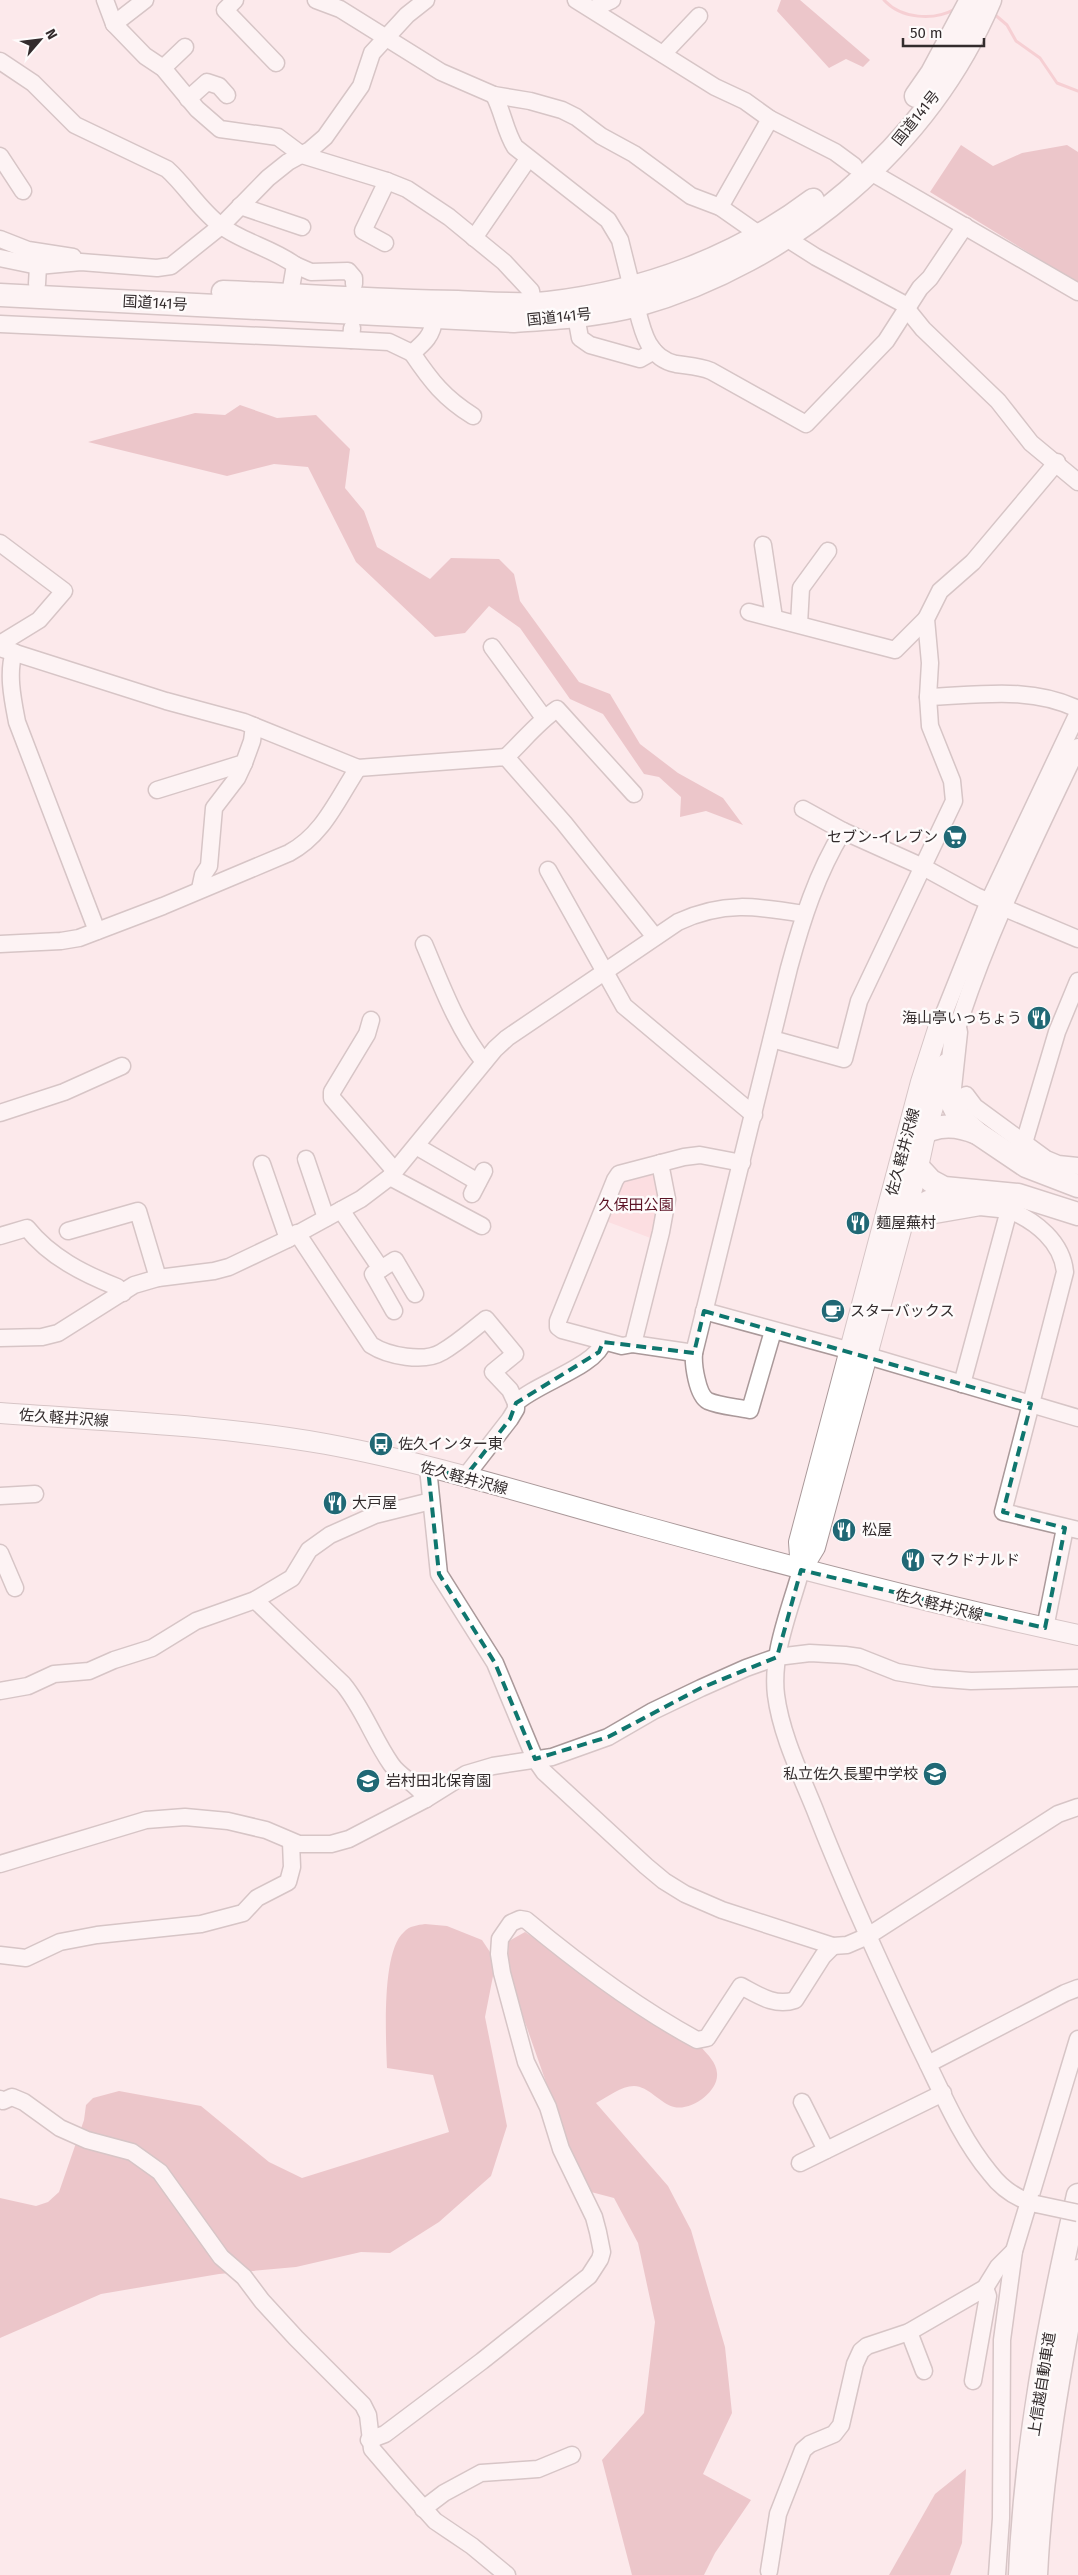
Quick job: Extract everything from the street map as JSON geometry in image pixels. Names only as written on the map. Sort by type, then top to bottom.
[{"type":"highway","name":"国道141号","points":[[939,76],[971,0]]},
{"type":"highway","name":"国道141号","points":[[0,281],[38,275],[368,300],[533,303],[634,296],[708,280],[789,237],[843,196],[901,116],[939,76],[973,34],[990,0]]},
{"type":"highway","name":"国道141号","points":[[0,295],[434,319],[514,321],[576,316],[634,296],[760,235],[861,169]]},
{"type":"highway","points":[[948,1029],[949,1098],[960,1117],[977,1133],[1026,1166],[1078,1186]]},
{"type":"highway","points":[[977,1133],[956,1125],[926,1130],[906,1144],[918,1167],[931,1181],[944,1188],[1006,1202]]},
{"type":"highway","points":[[903,1222],[916,1207],[930,1200],[1006,1202],[1033,1199],[1078,1214]]},
{"type":"highway","name":"上信越自動車道","points":[[1020,2575],[1027,2488],[1038,2397],[1078,2196]]},
{"type":"highway","name":"上信越自動車道","points":[[1036,2575],[1048,2446],[1078,2271]]},
{"type":"main road","name":"佐久軽井沢線","points":[[801,1570],[799,1542],[903,1222],[918,1167],[948,1029]]},
{"type":"main road","name":"佐久軽井沢線","points":[[859,1353],[921,1082],[948,1029]]},
{"type":"main road","name":"佐久軽井沢線","points":[[0,1413],[265,1435],[335,1446],[465,1477],[801,1570],[990,1618],[1078,1635]]},
{"type":"street","points":[[105,0],[114,24],[145,56],[163,68],[188,99],[220,129],[278,137],[302,155],[387,181],[430,204],[474,238],[525,282],[531,291],[533,303]]},
{"type":"street","points":[[114,24],[145,0]]},
{"type":"street","points":[[235,0],[225,10],[276,63]]},
{"type":"street","points":[[316,0],[340,9],[441,72],[494,95],[530,101],[569,114],[634,154],[691,196],[720,207],[760,235]]},
{"type":"street","points":[[0,258],[38,275],[81,262],[166,268],[221,226],[268,178],[325,137],[361,86],[372,53],[406,16],[426,0]]},
{"type":"street","points":[[576,0],[715,87],[744,101],[770,119],[835,152],[861,169],[965,226],[1078,292]]},
{"type":"street","points":[[593,9],[612,0]]},
{"type":"street","points":[[663,54],[700,16]]},
{"type":"street","points":[[163,68],[185,47]]},
{"type":"street","points":[[0,60],[33,84],[75,124],[167,169],[178,179],[204,212],[221,226],[311,272],[348,271],[354,278],[354,284]]},
{"type":"street","points":[[188,99],[207,82],[219,86],[227,95]]},
{"type":"street","points":[[494,95],[501,109],[511,141],[528,159],[608,220],[620,240],[645,338],[654,351],[676,364],[700,366],[711,371],[806,424],[886,341],[920,288],[930,278],[965,226]]},
{"type":"street","points":[[720,207],[770,119]]},
{"type":"street","points":[[0,156],[23,191]]},
{"type":"street","points":[[474,238],[528,159]]},
{"type":"street","points":[[385,243],[363,231],[387,181]]},
{"type":"street","points":[[240,206],[302,227]]},
{"type":"street","points":[[789,237],[794,243],[816,257],[894,298],[908,309],[923,329],[998,401],[1030,443],[1057,462],[1078,482]]},
{"type":"street","points":[[0,239],[28,250],[66,254],[81,262]]},
{"type":"street","points":[[290,294],[295,265]]},
{"type":"street","points":[[576,316],[580,338],[590,344],[640,359],[654,351]]},
{"type":"street","points":[[412,354],[426,341],[434,329],[434,319]]},
{"type":"street","points":[[0,324],[351,334],[389,342],[412,354],[434,385],[450,402],[473,416]]},
{"type":"street","points":[[750,612],[895,650],[926,619],[940,591],[973,562],[1057,462]]},
{"type":"street","points":[[0,543],[64,591],[38,620],[5,648]]},
{"type":"street","points":[[768,551],[774,618]]},
{"type":"street","points":[[799,624],[801,588],[828,551]]},
{"type":"street","points":[[772,1039],[844,1059],[859,1001],[954,801],[952,781],[930,726],[928,697],[930,662],[926,619]]},
{"type":"street","points":[[492,647],[544,718]]},
{"type":"street","points":[[5,648],[12,664],[6,701],[30,758],[96,931]]},
{"type":"street","points":[[5,648],[166,701],[254,726],[358,768],[506,757],[535,731],[544,718],[557,709],[634,794]]},
{"type":"street","points":[[928,697],[1025,693],[1049,698],[1078,711],[988,901],[948,1029]]},
{"type":"street","points":[[200,889],[203,875],[209,866],[214,808],[237,778],[252,741],[254,726]]},
{"type":"street","points":[[948,1029],[969,990],[1004,907],[1078,747]]},
{"type":"street","points":[[506,757],[564,823],[655,937]]},
{"type":"street","points":[[157,790],[244,763]]},
{"type":"street","points":[[0,944],[61,941],[96,931],[289,853],[310,840],[358,768]]},
{"type":"street","points":[[803,810],[843,831],[923,867],[988,901],[1078,939]]},
{"type":"street","points":[[773,1331],[750,1410],[707,1400],[702,1395],[693,1365],[694,1353],[772,1039],[804,914],[832,849],[843,831]]},
{"type":"street","points":[[548,870],[624,1006],[754,1115]]},
{"type":"street","points":[[0,1338],[42,1337],[58,1333],[134,1285],[158,1278],[214,1271],[293,1236],[373,1191],[393,1174],[495,1049],[521,1026],[655,937],[693,915],[722,907],[760,907],[804,914]]},
{"type":"street","points":[[424,944],[458,1020],[475,1051],[484,1062]]},
{"type":"street","points":[[1024,1143],[1058,1032],[1078,981]]},
{"type":"street","points":[[371,1020],[367,1034],[332,1092],[332,1098],[393,1174],[482,1226]]},
{"type":"street","points":[[0,1113],[64,1092],[122,1066]]},
{"type":"street","points":[[966,1095],[975,1107],[1024,1143],[1058,1164],[1078,1166]]},
{"type":"street","points":[[416,1146],[478,1183]]},
{"type":"street","points":[[694,1353],[633,1344],[622,1346],[603,1342],[562,1330],[558,1327],[558,1321],[615,1180],[627,1171],[700,1155],[742,1163]]},
{"type":"street","points":[[306,1159],[326,1218]]},
{"type":"street","points":[[633,1344],[661,1232],[667,1199],[660,1163]]},
{"type":"street","points":[[262,1164],[293,1236],[371,1345],[380,1351],[395,1356],[433,1356],[442,1353],[486,1319],[515,1354],[493,1372],[510,1390],[516,1403],[516,1409],[465,1477]]},
{"type":"street","points":[[962,1384],[1006,1202]]},
{"type":"street","points":[[934,1215],[1006,1202],[1052,1240],[1060,1251],[1064,1264],[1065,1272],[1003,1512],[1071,1529],[1044,1628]]},
{"type":"street","points":[[341,1210],[381,1269]]},
{"type":"street","points":[[78,1232],[138,1211],[158,1278]]},
{"type":"street","points":[[0,1236],[27,1228],[42,1245],[62,1260],[117,1287],[122,1293]]},
{"type":"street","points":[[394,1311],[374,1274],[395,1260],[415,1294]]},
{"type":"street","points":[[704,1311],[859,1353],[1078,1418]]},
{"type":"street","points":[[516,1403],[531,1391],[569,1372],[599,1352],[603,1342]]},
{"type":"street","points":[[428,1468],[439,1574],[495,1663],[535,1759],[544,1772],[581,1808],[664,1882],[700,1902],[833,1946],[847,1945],[868,1936],[1058,1814],[1078,1807]]},
{"type":"street","points":[[0,1496],[35,1494]]},
{"type":"street","points":[[0,1691],[28,1686],[54,1674],[89,1671],[114,1660],[152,1648],[196,1621],[255,1600],[292,1578],[310,1550],[330,1536],[375,1515],[431,1500]]},
{"type":"street","points":[[0,1553],[3,1570],[15,1588]]},
{"type":"street","points":[[801,1570],[777,1657],[776,1694],[782,1723],[829,1846],[868,1936],[928,2064],[972,2148],[990,2174],[1011,2193],[1032,2203],[1078,2213]]},
{"type":"street","points":[[255,1600],[343,1684],[354,1697],[392,1765],[421,1789],[426,1799]]},
{"type":"street","points":[[0,1864],[146,1820],[164,1818],[185,1817],[254,1826],[291,1842],[321,1846],[341,1842],[426,1799],[466,1774],[552,1757],[608,1738],[654,1711],[701,1688],[746,1668],[777,1657],[810,1652],[845,1655],[859,1657],[897,1672],[961,1680],[1078,1678]]},
{"type":"street","points":[[0,1955],[26,1958],[60,1942],[97,1935],[201,1924],[243,1913],[257,1898],[288,1882],[292,1867],[291,1842]]},
{"type":"street","points":[[369,2440],[385,2434],[482,2361],[589,2276],[600,2259],[602,2252],[594,2217],[561,2149],[548,2107],[526,2062],[499,1954],[500,1940],[511,1923],[520,1919],[526,1920],[561,1949],[644,2008],[697,2040],[707,2038],[741,1986],[774,2002],[781,2003],[795,2000],[823,1956],[833,1946]]},
{"type":"street","points":[[928,2064],[1078,1988]]},
{"type":"street","points":[[997,2575],[1001,2518],[1002,2340],[1014,2251],[1032,2203],[1078,2039]]},
{"type":"street","points":[[800,2163],[943,2094]]},
{"type":"street","points":[[0,2099],[3,2101],[12,2097],[60,2128],[87,2140],[132,2152],[160,2172],[221,2257],[244,2277],[262,2301],[296,2338],[363,2405],[368,2415],[369,2440],[372,2449],[423,2509],[435,2521],[472,2546],[507,2575]]},
{"type":"street","points":[[802,2102],[826,2150]]},
{"type":"street","points":[[769,2571],[778,2514],[803,2450],[810,2444],[834,2434],[841,2425],[855,2364],[861,2351],[867,2346],[909,2332],[986,2288],[998,2267],[1014,2251]]},
{"type":"street","points":[[973,2381],[988,2296],[986,2288]]},
{"type":"street","points":[[909,2332],[924,2371]]},
{"type":"street","points":[[423,2509],[444,2493],[481,2473],[538,2469],[572,2455]]},
{"type":"highlighted area","points":[[704,1311],[1031,1404],[1003,1512],[1065,1528],[1045,1628],[801,1570],[777,1657],[701,1688],[608,1737],[535,1759],[495,1663],[439,1574],[428,1468],[465,1477],[510,1419],[516,1403],[599,1352],[603,1342],[694,1353]]},
{"type":"green space","name":"久保田公園","points":[[654,1172],[660,1190],[653,1239],[603,1220],[618,1182]]},
{"type":"shaded area","points":[[781,0],[800,0],[870,60],[863,67],[846,59],[829,68],[777,11]]},
{"type":"shaded area","points":[[961,145],[993,166],[1022,153],[1067,145],[1078,152],[1078,283],[930,192]]},
{"type":"shaded area","points":[[240,405],[277,418],[316,415],[350,449],[345,488],[364,511],[377,547],[430,579],[451,558],[499,559],[514,574],[520,601],[579,682],[610,694],[640,744],[678,773],[723,798],[743,825],[706,811],[680,817],[681,797],[659,777],[644,774],[603,714],[570,699],[520,628],[489,606],[465,633],[435,637],[356,562],[308,467],[274,464],[227,476],[88,442],[195,413],[225,415]]},
{"type":"shaded area","points":[[425,1924],[447,1926],[482,1940],[490,1952],[494,1971],[485,2017],[507,2126],[491,2176],[439,2222],[390,2253],[361,2252],[296,2267],[219,2274],[101,2294],[0,2338],[0,2198],[36,2206],[48,2202],[59,2192],[84,2120],[86,2105],[93,2098],[119,2091],[201,2106],[269,2162],[302,2178],[449,2132],[433,2075],[387,2068],[386,1996],[392,1957],[397,1942],[406,1930]]},
{"type":"shaded area","points":[[525,1932],[701,2047],[715,2065],[717,2073],[714,2086],[703,2098],[689,2106],[674,2107],[644,2089],[634,2086],[619,2090],[596,2103],[668,2186],[691,2230],[725,2347],[732,2413],[703,2474],[751,2500],[715,2553],[704,2575],[632,2575],[602,2460],[644,2413],[655,2322],[638,2243],[614,2198],[591,2192],[575,2165],[507,1971],[509,1941]]},
{"type":"shaded area","points":[[966,2469],[962,2543],[950,2575],[889,2575],[935,2494]]},
{"type":"waterway","points":[[884,0],[899,11],[918,16],[937,15],[955,9]]},
{"type":"waterway","points":[[993,13],[1007,25],[1016,41],[1040,58],[1057,83],[1078,91]]},
{"type":"place","name":"セブン-イレブン","points":[[955,837]]},
{"type":"place","name":"海山亭いっちょう","points":[[1039,1018]]},
{"type":"place","name":"麺屋蕪村","points":[[858,1223]]},
{"type":"place","name":"スターバックス","points":[[833,1311]]},
{"type":"place","name":"佐久インター東","points":[[381,1444]]},
{"type":"place","name":"大戸屋","points":[[335,1503]]},
{"type":"place","name":"松屋","points":[[844,1530]]},
{"type":"place","name":"マクドナルド","points":[[913,1560]]},
{"type":"place","name":"私立佐久長聖中学校","points":[[935,1774]]},
{"type":"place","name":"岩村田北保育園","points":[[368,1781]]}]
